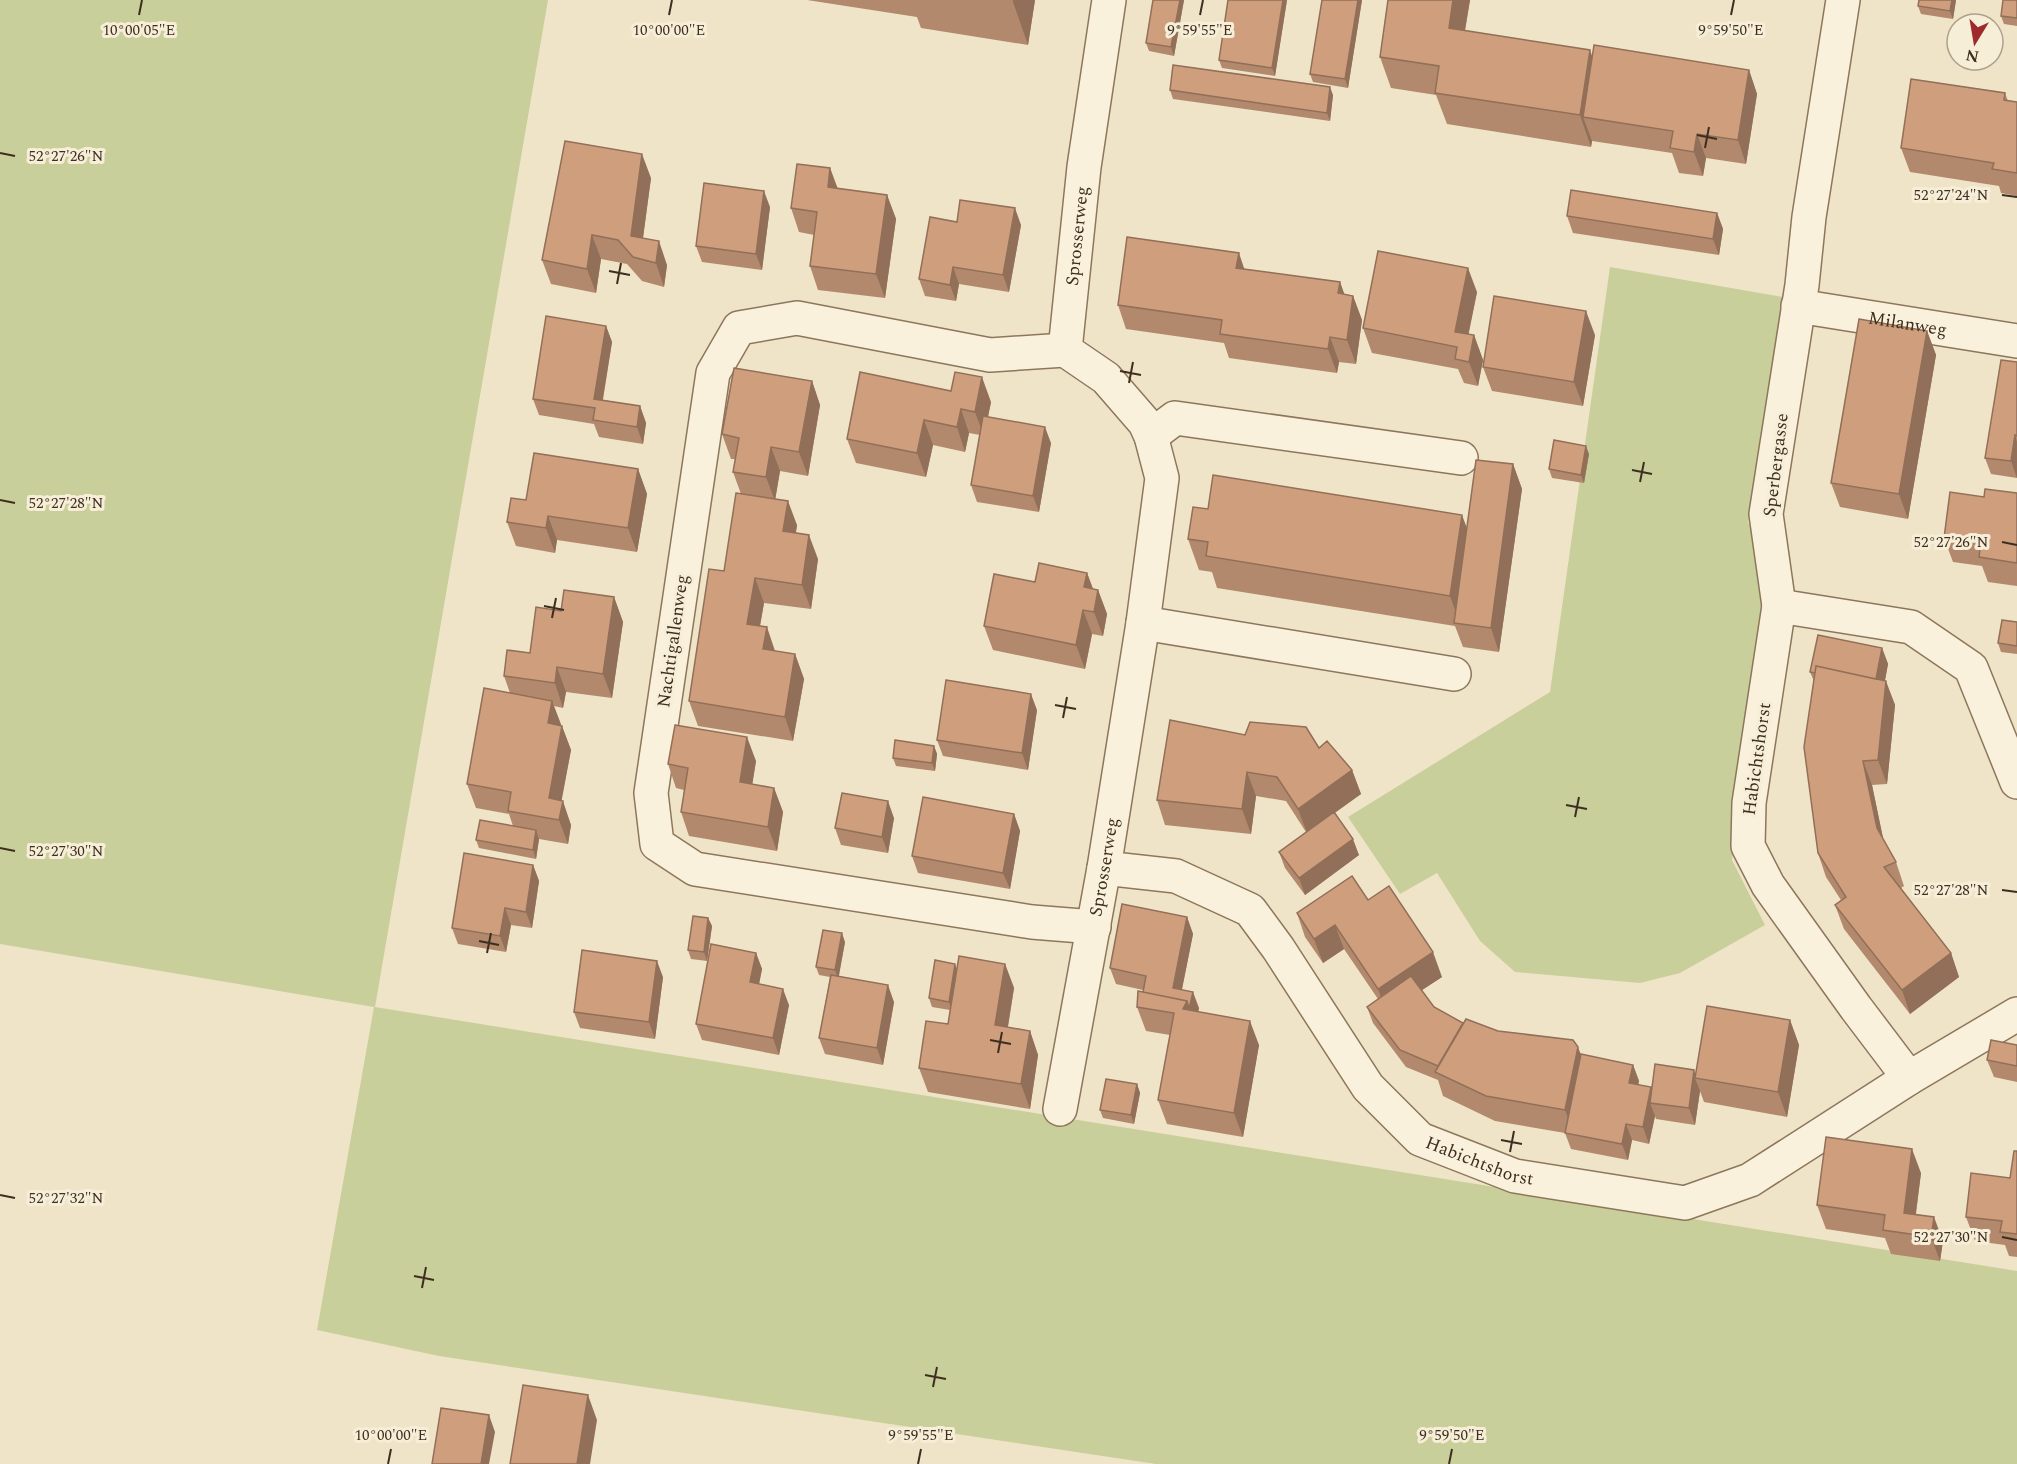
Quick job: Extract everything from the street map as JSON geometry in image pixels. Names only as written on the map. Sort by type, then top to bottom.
[{"type":"street","name":"Sprosserweg","points":[[1060,1109],[1104,868],[1143,623],[1162,478],[1151,436],[1145,423],[1106,378],[1065,350],[1084,167],[1109,0]]},
{"type":"street","name":"Sperbergasse","points":[[1779,606],[1766,514],[1843,0]]},
{"type":"street","name":"Milanweg","points":[[1798,306],[2017,341]]},
{"type":"street","name":"Nachtigallenweg","points":[[1065,350],[990,355],[797,318],[739,328],[713,373],[651,793],[657,844],[695,869],[1032,922],[1094,927]]},
{"type":"street","points":[[1151,436],[1175,418],[1461,458]]},
{"type":"street","points":[[1779,606],[1911,627],[1971,668],[2017,782]]},
{"type":"street","name":"Habichtshorst","points":[[1779,606],[1749,803],[1748,846],[1768,885],[1909,1078]]},
{"type":"street","points":[[1143,623],[1454,674]]},
{"type":"street","name":"Habichtshorst","points":[[1104,868],[1176,876],[1250,910],[1287,940],[1368,1087],[1420,1139],[1515,1176],[1685,1203],[1750,1180],[1909,1078],[2017,1014]]},
{"type":"green space","points":[[0,0],[548,0],[375,1007],[2017,1271],[2017,1464],[1156,1464],[439,1356],[317,1330],[374,1007],[0,944]]},
{"type":"green space","points":[[1610,267],[1783,297],[1748,522],[1766,557],[1764,611],[1732,860],[1765,925],[1680,973],[1640,983],[1515,972],[1480,941],[1437,873],[1400,894],[1348,817],[1550,692]]},
{"type":"building","points":[[1153,0],[1180,0],[1171,47],[1146,43]]},
{"type":"building","points":[[1228,0],[1283,0],[1272,68],[1219,60]]},
{"type":"building","points":[[1322,0],[1358,0],[1345,79],[1310,74]]},
{"type":"building","points":[[1388,0],[1453,0],[1449,28],[1590,50],[1580,115],[1435,93],[1439,66],[1380,57]]},
{"type":"building","points":[[1919,0],[1952,0],[1950,11],[1918,6]]},
{"type":"building","points":[[2003,0],[2017,0],[2017,18],[2005,16],[2005,12],[2002,12]]},
{"type":"building","points":[[1594,45],[1749,70],[1738,140],[1697,134],[1694,152],[1670,148],[1673,131],[1583,117]]},
{"type":"building","points":[[1173,65],[1330,87],[1327,113],[1170,90]]},
{"type":"building","points":[[1911,79],[2005,93],[2004,100],[2017,102],[2017,173],[1992,169],[1994,163],[1901,148]]},
{"type":"building","points":[[565,141],[642,154],[631,236],[659,241],[656,263],[633,257],[618,240],[592,235],[587,269],[542,260]]},
{"type":"building","points":[[797,164],[830,168],[828,187],[887,195],[876,274],[810,266],[817,212],[791,208]]},
{"type":"building","points":[[704,183],[764,191],[756,254],[696,246]]},
{"type":"building","points":[[1571,190],[1717,213],[1713,239],[1567,216]]},
{"type":"building","points":[[960,200],[1015,208],[1003,275],[953,267],[950,285],[919,279],[930,217],[957,222]]},
{"type":"building","points":[[1127,237],[1239,253],[1236,268],[1340,282],[1338,293],[1353,296],[1347,340],[1330,337],[1328,349],[1220,334],[1222,320],[1118,305]]},
{"type":"building","points":[[1378,251],[1468,268],[1455,332],[1474,335],[1469,362],[1455,359],[1457,347],[1363,328]]},
{"type":"building","points":[[1494,296],[1586,311],[1574,382],[1483,367]]},
{"type":"building","points":[[546,316],[606,326],[594,399],[640,406],[637,427],[593,420],[595,408],[533,399]]},
{"type":"building","points":[[1859,319],[1927,331],[1899,494],[1831,483]]},
{"type":"building","points":[[2001,360],[2017,362],[2017,436],[2015,435],[2011,461],[1985,458]]},
{"type":"building","points":[[734,368],[812,381],[799,452],[771,447],[766,477],[733,472],[739,438],[722,434]]},
{"type":"building","points":[[860,372],[951,391],[955,372],[982,377],[975,412],[961,409],[957,427],[924,420],[917,453],[847,439]]},
{"type":"building","points":[[983,416],[1045,427],[1033,496],[971,485]]},
{"type":"building","points":[[1554,440],[1586,446],[1581,475],[1549,469]]},
{"type":"building","points":[[534,453],[638,469],[628,528],[548,516],[546,528],[507,522],[511,498],[526,500]]},
{"type":"building","points":[[1476,460],[1513,464],[1491,628],[1454,623]]},
{"type":"building","points":[[1213,475],[1462,515],[1450,596],[1206,556],[1208,542],[1188,539],[1193,507],[1208,509]]},
{"type":"building","points":[[1985,489],[2017,493],[2017,563],[1979,557],[1981,543],[1944,538],[1950,492],[1984,497]]},
{"type":"building","points":[[736,493],[788,501],[783,531],[809,535],[802,585],[755,578],[747,624],[767,627],[763,649],[795,654],[785,717],[689,701],[709,569],[724,571]]},
{"type":"building","points":[[1039,563],[1087,573],[1084,587],[1098,590],[1094,612],[1083,610],[1076,645],[984,626],[994,574],[1035,582]]},
{"type":"building","points":[[564,590],[614,597],[603,674],[557,667],[555,683],[504,676],[507,650],[530,653],[536,607],[561,611]]},
{"type":"building","points":[[2002,620],[2017,622],[2017,646],[1998,643]]},
{"type":"building","points":[[1818,635],[1882,648],[1876,679],[1816,666],[1815,673],[1810,672]]},
{"type":"building","points":[[1816,666],[1886,681],[1878,760],[1863,761],[1877,828],[1896,862],[1884,867],[1951,953],[1902,990],[1835,905],[1846,897],[1818,853],[1804,747]]},
{"type":"building","points":[[946,680],[1031,694],[1022,753],[937,740]]},
{"type":"building","points":[[484,688],[552,701],[548,723],[562,726],[549,798],[563,801],[559,820],[508,811],[511,792],[467,784]]},
{"type":"building","points":[[1170,720],[1245,735],[1250,722],[1306,727],[1319,748],[1327,741],[1352,770],[1298,809],[1277,777],[1247,772],[1242,809],[1157,800]]},
{"type":"building","points":[[675,725],[747,737],[740,782],[774,788],[768,827],[681,812],[688,768],[668,764]]},
{"type":"building","points":[[895,740],[934,746],[932,763],[893,758]]},
{"type":"building","points":[[842,793],[888,801],[882,837],[835,828]]},
{"type":"building","points":[[923,797],[1014,814],[1003,873],[912,856]]},
{"type":"building","points":[[1334,812],[1353,839],[1299,878],[1279,852]]},
{"type":"building","points":[[480,820],[536,830],[533,850],[476,840]]},
{"type":"building","points":[[464,853],[533,865],[526,912],[505,908],[500,936],[452,928]]},
{"type":"building","points":[[1352,876],[1368,900],[1389,886],[1433,952],[1378,989],[1335,925],[1314,939],[1297,913]]},
{"type":"building","points":[[1122,904],[1187,917],[1173,988],[1193,992],[1189,1009],[1187,1001],[1143,992],[1146,976],[1110,968]]},
{"type":"building","points":[[693,916],[708,918],[704,952],[688,950]]},
{"type":"building","points":[[823,930],[842,933],[835,970],[816,967]]},
{"type":"building","points":[[711,944],[756,953],[750,982],[783,989],[773,1038],[696,1024]]},
{"type":"building","points":[[582,950],[657,961],[649,1022],[574,1012]]},
{"type":"building","points":[[959,956],[1005,964],[995,1025],[1030,1031],[1021,1084],[919,1068],[926,1021],[948,1024]]},
{"type":"building","points":[[935,960],[955,964],[949,1002],[929,998]]},
{"type":"building","points":[[831,975],[888,985],[877,1048],[819,1038]]},
{"type":"building","points":[[1411,976],[1434,1007],[1463,1023],[1438,1066],[1400,1050],[1367,1007]]},
{"type":"building","points":[[1138,991],[1187,1001],[1183,1009],[1250,1021],[1234,1113],[1158,1100],[1174,1013],[1137,1007]]},
{"type":"building","points":[[1707,1006],[1790,1020],[1778,1092],[1695,1078]]},
{"type":"building","points":[[1466,1019],[1498,1031],[1573,1040],[1578,1047],[1565,1110],[1486,1096],[1435,1072]]},
{"type":"building","points":[[1991,1040],[2017,1045],[2017,1066],[1987,1060]]},
{"type":"building","points":[[1581,1054],[1633,1065],[1629,1083],[1651,1087],[1643,1127],[1626,1124],[1622,1144],[1565,1133]]},
{"type":"building","points":[[1655,1064],[1694,1070],[1689,1108],[1650,1103]]},
{"type":"building","points":[[1106,1079],[1137,1084],[1131,1115],[1100,1110]]},
{"type":"building","points":[[1826,1137],[1912,1149],[1904,1213],[1934,1217],[1931,1237],[1883,1230],[1885,1215],[1817,1205]]},
{"type":"building","points":[[2014,1151],[2017,1151],[2017,1234],[2000,1232],[2002,1221],[1966,1217],[1971,1173],[2010,1178]]},
{"type":"building","points":[[523,1385],[588,1395],[577,1464],[510,1464]]},
{"type":"building","points":[[441,1408],[489,1415],[481,1464],[432,1464]]}]
